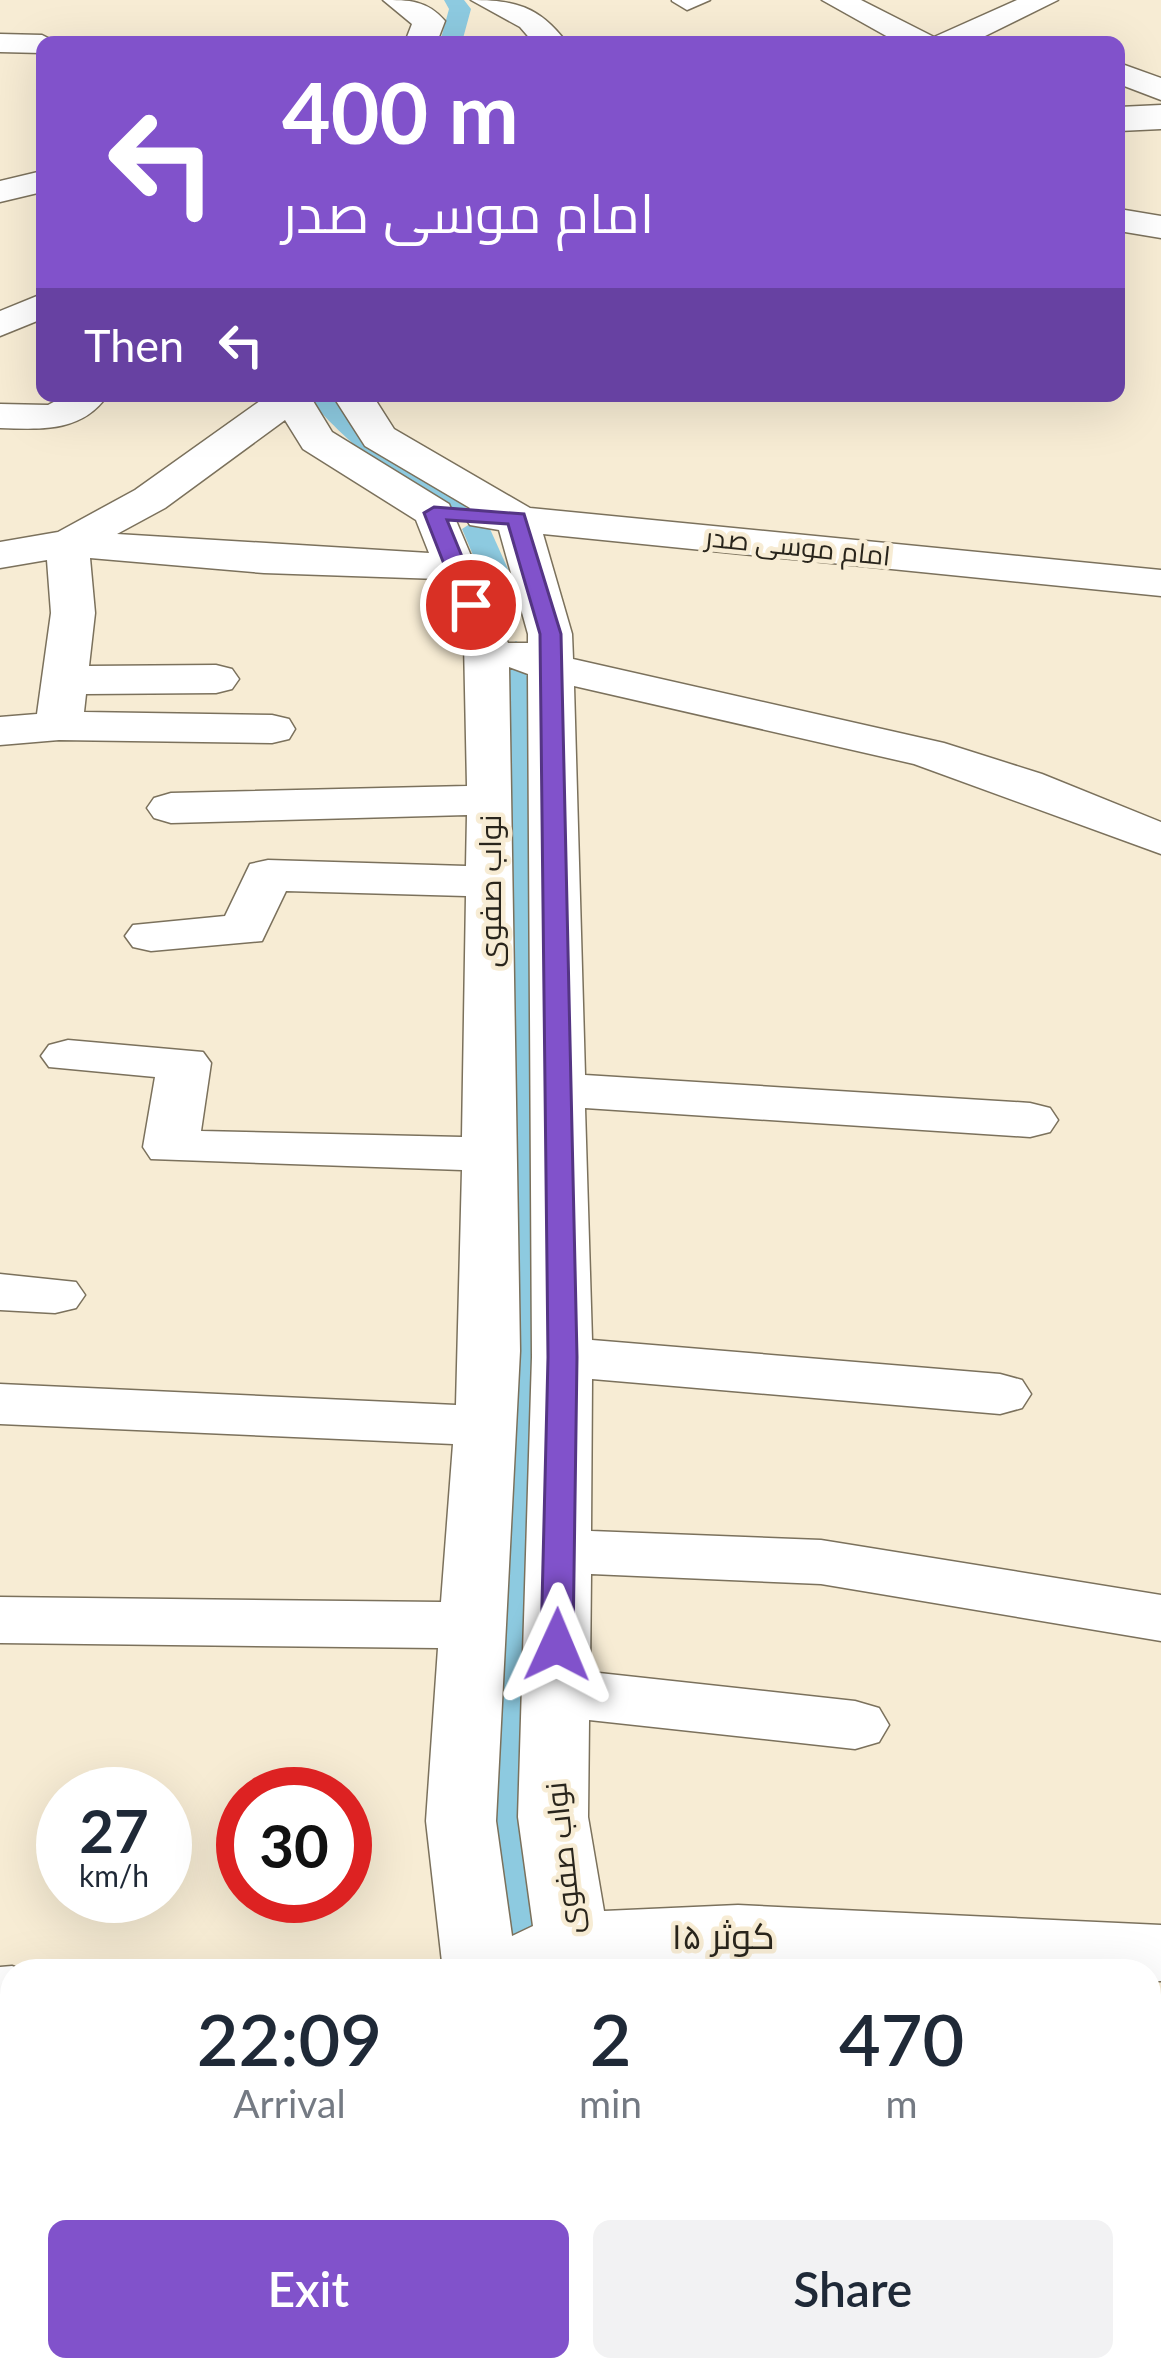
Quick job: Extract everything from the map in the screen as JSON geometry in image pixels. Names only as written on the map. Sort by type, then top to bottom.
[{"type":"main road","points":[[1125,115],[1159,95]]},
{"type":"street","points":[[398,0],[428,21],[423,36]]},
{"type":"street","points":[[485,36],[482,0],[531,20],[545,36]]},
{"type":"street","points":[[837,0],[910,36]]},
{"type":"street","points":[[960,36],[1043,0]]},
{"type":"street","points":[[989,22],[1025,36]]},
{"type":"street","points":[[0,43],[36,44]]},
{"type":"street","points":[[1125,76],[1159,95]]},
{"type":"street","points":[[0,156],[36,156]]},
{"type":"street","points":[[0,169],[36,169]]},
{"type":"street","points":[[0,192],[36,183]]},
{"type":"street","points":[[0,225],[36,216]]},
{"type":"street","points":[[1125,221],[1161,227]]},
{"type":"street","points":[[0,327],[36,308]]},
{"type":"street","points":[[0,327],[36,330]]},
{"type":"street","points":[[0,416],[56,416],[76,410],[82,402]]},
{"type":"street","points":[[70,543],[150,499],[283,402]]},
{"type":"street","points":[[293,402],[317,440],[434,513]]},
{"type":"street","points":[[357,402],[379,436],[517,518]]},
{"type":"street","name":"امام موسی صدر","points":[[434,513],[1161,584]]},
{"type":"street","name":"نواب صفوی","points":[[434,513],[486,642],[491,800],[485,1426],[461,1821],[478,1959]]},
{"type":"street","name":"نواب صفوی","points":[[517,518],[550,650],[562,1357],[554,1816],[575,1955]]},
{"type":"street","points":[[59,727],[73,613],[67,569],[70,543]]},
{"type":"street","points":[[0,555],[70,543],[264,560],[456,567]]},
{"type":"street","points":[[486,642],[914,719],[1161,800]]},
{"type":"street","points":[[550,650],[926,753],[1025,784],[1161,839]]},
{"type":"street","points":[[65,680],[216,680]]},
{"type":"street","points":[[0,730],[272,729]]},
{"type":"street","points":[[171,808],[491,800]]},
{"type":"street","points":[[151,936],[244,930],[268,875],[491,882]]},
{"type":"street","points":[[68,1056],[184,1063],[171,1147],[491,1154]]},
{"type":"street","points":[[557,1090],[1030,1120]]},
{"type":"street","points":[[562,1357],[1000,1394]]},
{"type":"street","points":[[0,1404],[485,1426]]},
{"type":"street","points":[[559,1551],[821,1562],[1161,1618]]},
{"type":"street","points":[[0,1620],[473,1624]]},
{"type":"street","points":[[556,1692],[855,1725]]},
{"type":"street","name":"کوثر ۱۵","points":[[575,1955],[738,1933],[1161,1953]]},
{"type":"waterway","points":[[453,36],[460,9],[454,0]]},
{"type":"waterway","points":[[326,402],[361,439],[455,503]]},
{"type":"waterway","points":[[476,529],[507,600]]},
{"type":"waterway","points":[[516,650],[525,1355],[506,1819],[525,1959]]},
{"type":"route","points":[[471,605],[434,513],[517,518],[550,634],[562,1357],[557,1645]]}]
